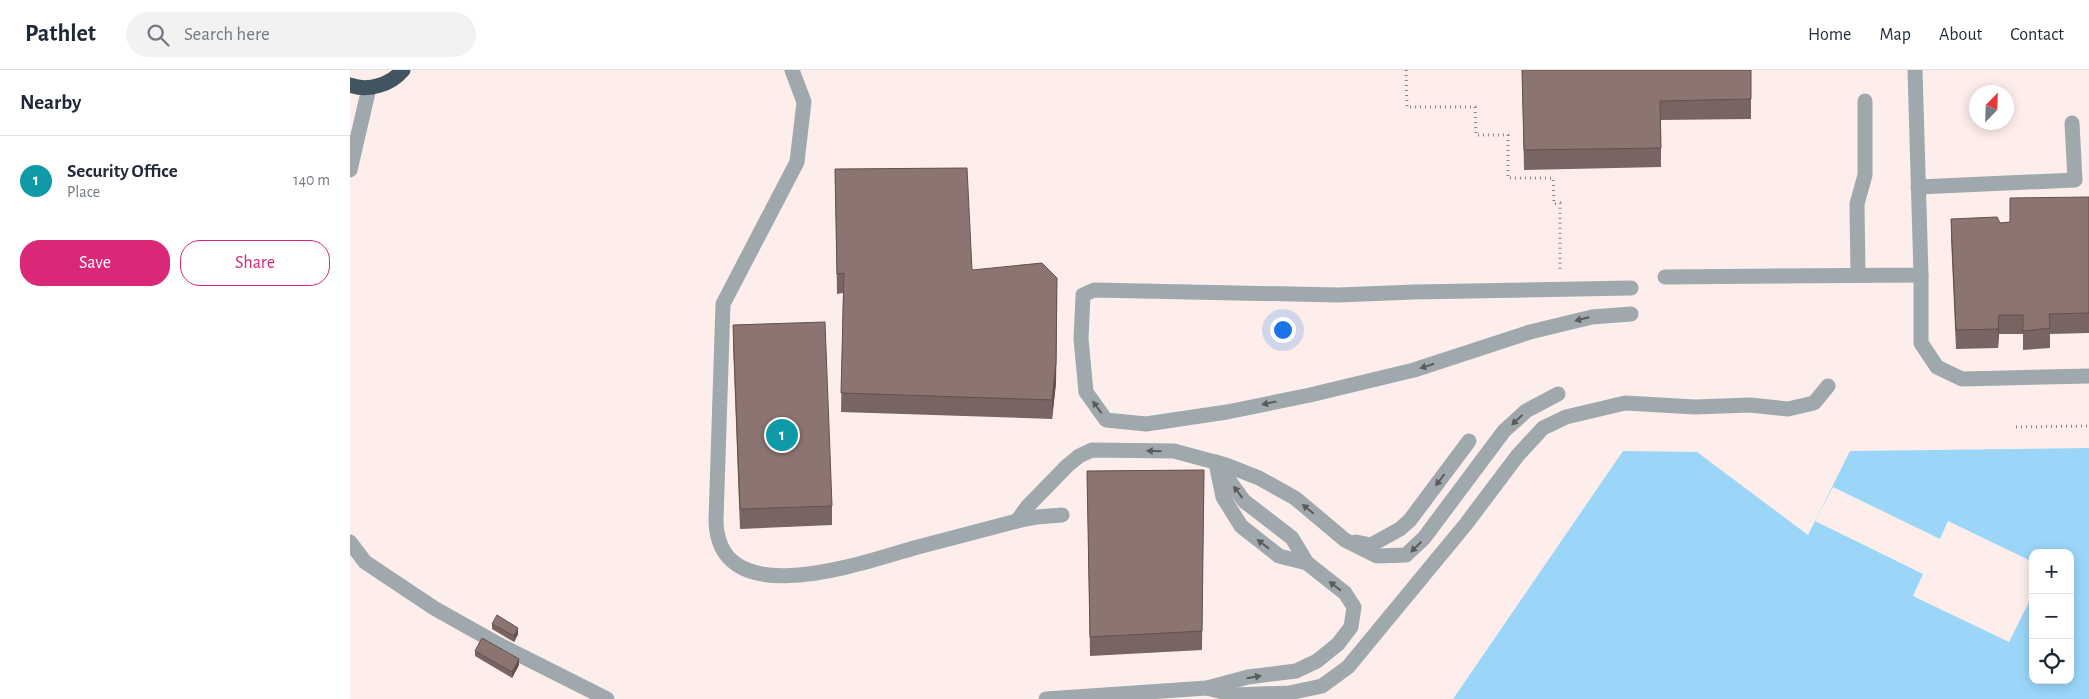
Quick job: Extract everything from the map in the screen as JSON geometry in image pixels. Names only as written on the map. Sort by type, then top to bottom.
[{"type":"highway","points":[[350,85],[369,88],[384,84],[398,76],[403,70]]},
{"type":"lane","points":[[792,70],[804,102],[797,162],[723,304],[716,520],[716,535],[722,552],[736,566],[758,574],[814,575],[1017,521],[1062,515]]},
{"type":"lane","points":[[1916,70],[1921,343],[1937,367],[1962,379],[2089,376]]},
{"type":"lane","points":[[350,170],[369,88]]},
{"type":"lane","points":[[1858,275],[1857,204],[1865,175],[1865,100]]},
{"type":"lane","points":[[1918,187],[2075,180],[2072,123]]},
{"type":"lane","points":[[1665,277],[1921,275]]},
{"type":"lane","points":[[1631,288],[1338,295],[1094,290],[1083,295],[1081,339],[1086,392],[1106,420],[1146,424],[1227,412],[1310,395],[1414,370],[1530,332],[1592,317],[1631,314]]},
{"type":"lane","points":[[1046,699],[1191,689],[1206,693],[1235,695],[1289,693],[1322,686],[1348,668],[1466,524],[1518,455],[1543,428],[1566,417],[1625,403],[1695,407],[1750,405],[1788,409],[1814,403],[1828,386]]},
{"type":"lane","points":[[1017,521],[1027,507],[1067,466],[1079,456],[1092,450],[1174,451],[1216,462],[1259,478],[1295,498],[1345,540],[1377,556],[1406,556],[1424,538],[1504,431],[1526,411],[1558,394]]},
{"type":"lane","points":[[1345,540],[1371,545],[1400,529],[1410,520],[1470,441]]},
{"type":"lane","points":[[1206,693],[1248,677],[1296,671],[1317,661],[1338,644],[1351,627],[1354,607],[1344,593],[1307,563],[1292,538],[1244,501],[1216,462]]},
{"type":"lane","points":[[1216,462],[1223,497],[1241,526],[1278,556],[1307,563]]},
{"type":"lane","points":[[350,542],[365,562],[434,608],[498,644],[607,699]]},
{"type":"path","points":[[1406,70],[1408,108],[1475,107],[1476,135],[1508,135],[1508,178],[1553,178],[1554,204],[1560,204],[1560,290]]},
{"type":"path","points":[[2016,427],[2089,426]]},
{"type":"water","points":[[2089,448],[2089,699],[1453,699],[1623,451],[1697,452],[1808,535],[1850,451]]},
{"type":"pier","points":[[1833,487],[1940,539],[1948,521],[2029,560],[2029,602],[2009,642],[1913,596],[1923,574],[1815,521]]},
{"type":"building","points":[[1522,70],[1751,70],[1751,99],[1660,101],[1661,148],[1524,150]]},
{"type":"building","points":[[967,168],[972,270],[1042,263],[1057,278],[1056,363],[1052,400],[841,393],[844,273],[837,274],[835,169]]},
{"type":"building","points":[[2089,197],[2089,313],[2049,314],[2050,328],[2023,331],[2023,315],[1999,315],[1998,329],[1956,330],[1951,219],[1997,217],[2000,223],[2010,222],[2010,198]]},
{"type":"building","points":[[825,322],[832,506],[740,509],[733,325]]},
{"type":"building","points":[[1204,470],[1202,631],[1090,637],[1087,471]]},
{"type":"building","points":[[497,615],[518,628],[514,636],[492,624]]},
{"type":"building","points":[[482,638],[519,659],[512,672],[475,651]]},
{"type":"place","name":"Security Office","points":[[782,435]]}]
